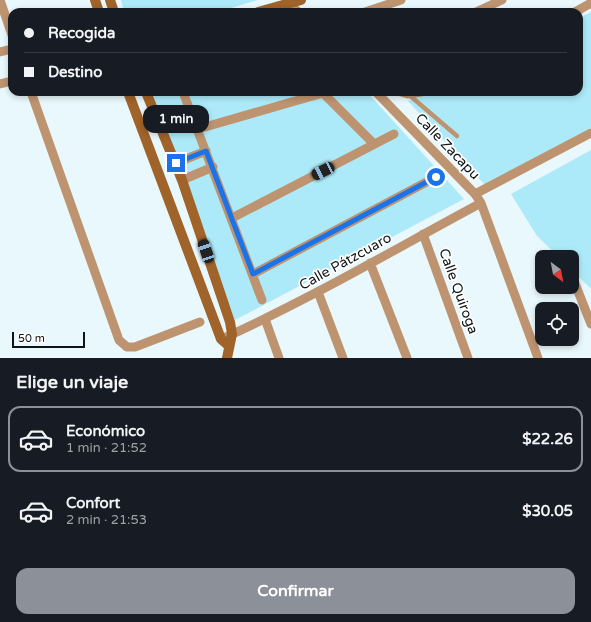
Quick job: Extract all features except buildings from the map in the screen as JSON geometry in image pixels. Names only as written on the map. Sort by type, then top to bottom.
[{"type":"street","points":[[0,0],[8,23]]},
{"type":"street","points":[[272,8],[300,0]]},
{"type":"street","points":[[377,8],[401,0]]},
{"type":"street","points":[[485,8],[502,0]]},
{"type":"street","points":[[290,3],[294,8]]},
{"type":"street","points":[[582,8],[591,3]]},
{"type":"street","points":[[32,96],[119,340],[127,346],[135,347],[200,322]]},
{"type":"street","points":[[130,96],[221,339],[229,346]]},
{"type":"street","points":[[148,96],[176,163],[230,322],[232,334],[227,358]]},
{"type":"street","points":[[185,96],[213,167],[262,300]]},
{"type":"street","points":[[198,129],[316,96]]},
{"type":"street","points":[[325,96],[374,144]]},
{"type":"street","name":"Calle Zacapu","points":[[380,96],[482,203],[538,358]]},
{"type":"street","points":[[475,194],[591,133]]},
{"type":"street","points":[[232,218],[394,134]]},
{"type":"street","points":[[176,163],[206,151]]},
{"type":"street","points":[[182,180],[213,167]]},
{"type":"street","points":[[253,274],[436,177]]},
{"type":"street","name":"Calle Pátzcuaro","points":[[221,339],[266,319],[318,292],[482,203]]},
{"type":"street","name":"Calle Quiroga","points":[[423,234],[468,358]]},
{"type":"street","points":[[370,263],[407,358]]},
{"type":"street","points":[[318,292],[343,358]]},
{"type":"street","points":[[579,294],[591,324]]},
{"type":"street","points":[[266,319],[279,358]]},
{"type":"lane","points":[[409,96],[457,136]]},
{"type":"shaded area","points":[[121,0],[258,0],[231,8],[123,8]]},
{"type":"shaded area","points":[[591,12],[591,128],[485,185],[408,101],[418,96],[583,96],[583,16]]},
{"type":"shaded area","points":[[153,96],[371,96],[464,199],[235,320]]},
{"type":"shaded area","points":[[591,150],[591,289],[579,277],[579,250],[552,250],[537,236],[511,194]]},
{"type":"route","points":[[176,163],[206,151],[253,274],[436,177]]}]
